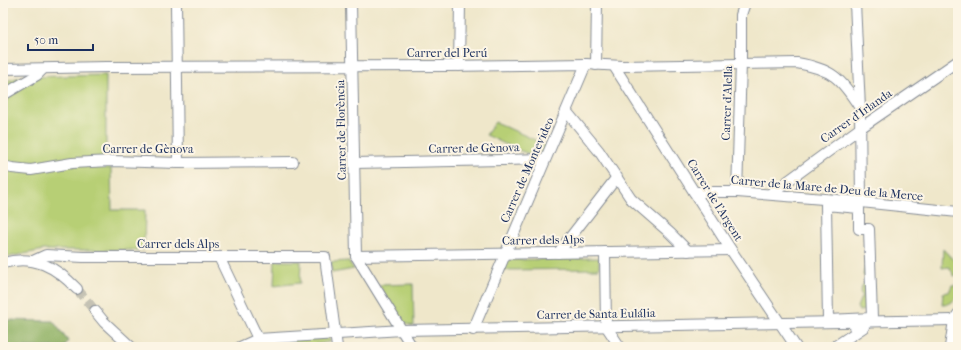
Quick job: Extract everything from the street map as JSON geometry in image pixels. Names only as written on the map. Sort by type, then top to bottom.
[{"type":"street","points":[[176,3],[178,163]]},
{"type":"street","name":"Carrer de Florència","points":[[351,3],[356,256]]},
{"type":"street","points":[[459,66],[460,3]]},
{"type":"street","points":[[591,65],[597,3]]},
{"type":"street","name":"Carrer d'Alella","points":[[737,3],[741,15],[737,192]]},
{"type":"street","name":"Carrer d'Alella","points":[[741,15],[745,3]]},
{"type":"street","points":[[855,3],[860,108],[859,129],[861,202]]},
{"type":"street","name":"Carrer d'Irlanda","points":[[770,194],[859,129],[958,61]]},
{"type":"street","name":"Carrer del Perú","points":[[3,69],[353,66],[614,66],[797,63],[816,66],[835,76],[847,87],[860,108]]},
{"type":"street","name":"Carrer de Montevideo","points":[[473,330],[545,159],[591,65]]},
{"type":"street","name":"Carrer de l'Argent","points":[[614,66],[731,250],[796,347]]},
{"type":"street","points":[[3,95],[37,75],[43,69]]},
{"type":"street","name":"Carrer del Perú","points":[[3,74],[15,70]]},
{"type":"street","points":[[567,112],[599,151],[632,199],[688,251]]},
{"type":"street","name":"Carrer de Gènova","points":[[355,163],[545,159]]},
{"type":"street","name":"Carrer de Gènova","points":[[3,166],[31,170],[72,164],[111,161],[178,163],[293,162]]},
{"type":"street","points":[[558,253],[617,177]]},
{"type":"street","name":"Carrer de la Mare de Deu de la Merce","points":[[694,192],[770,194],[958,212]]},
{"type":"street","points":[[823,199],[824,323]]},
{"type":"street","points":[[826,205],[859,208],[859,229],[869,229],[872,318],[828,320],[826,205]]},
{"type":"street","name":"Carrer dels Alps","points":[[356,256],[731,250]]},
{"type":"street","points":[[605,252],[606,326],[620,347]]},
{"type":"street","name":"Carrer dels Alps","points":[[33,261],[46,255],[83,257],[325,257],[335,334]]},
{"type":"street","points":[[356,256],[412,347]]},
{"type":"street","points":[[219,257],[260,343]]},
{"type":"street","points":[[3,263],[14,260],[33,261],[52,268],[63,275],[77,289]]},
{"type":"street","points":[[95,311],[104,322],[131,347]]},
{"type":"street","points":[[950,347],[956,317]]},
{"type":"street","name":"Carrer de Santa Eulália","points":[[240,347],[260,343],[335,334],[402,330],[824,323],[956,317]]},
{"type":"street","points":[[802,347],[787,327],[864,328],[834,347]]},
{"type":"street","points":[[335,334],[337,347]]},
{"type":"green space","points":[[106,75],[106,161],[111,168],[112,210],[145,210],[144,250],[44,250],[3,258],[3,82],[16,78],[27,77]]},
{"type":"green space","points":[[495,122],[546,145],[543,150],[537,154],[526,153],[486,135]]},
{"type":"green space","points":[[943,249],[958,265],[958,275],[953,276],[949,267],[942,268]]},
{"type":"green space","points":[[599,258],[599,269],[503,270],[508,260]]},
{"type":"green space","points":[[867,260],[867,310],[859,311],[857,307],[862,295],[860,292],[866,278],[863,275]]},
{"type":"green space","points":[[275,261],[301,261],[300,283],[274,286]]},
{"type":"green space","points":[[348,261],[354,269],[332,273],[331,262]]},
{"type":"green space","points":[[413,284],[414,326],[412,326],[402,322],[379,285]]},
{"type":"green space","points":[[952,285],[958,286],[956,296],[952,302],[942,305],[943,293],[949,292]]},
{"type":"green space","points":[[3,320],[53,321],[68,341],[64,347],[6,347],[3,337]]},
{"type":"green space","points":[[328,338],[330,342],[299,347],[269,347],[267,341]]},
{"type":"tunnel","points":[[77,289],[95,311]]}]
